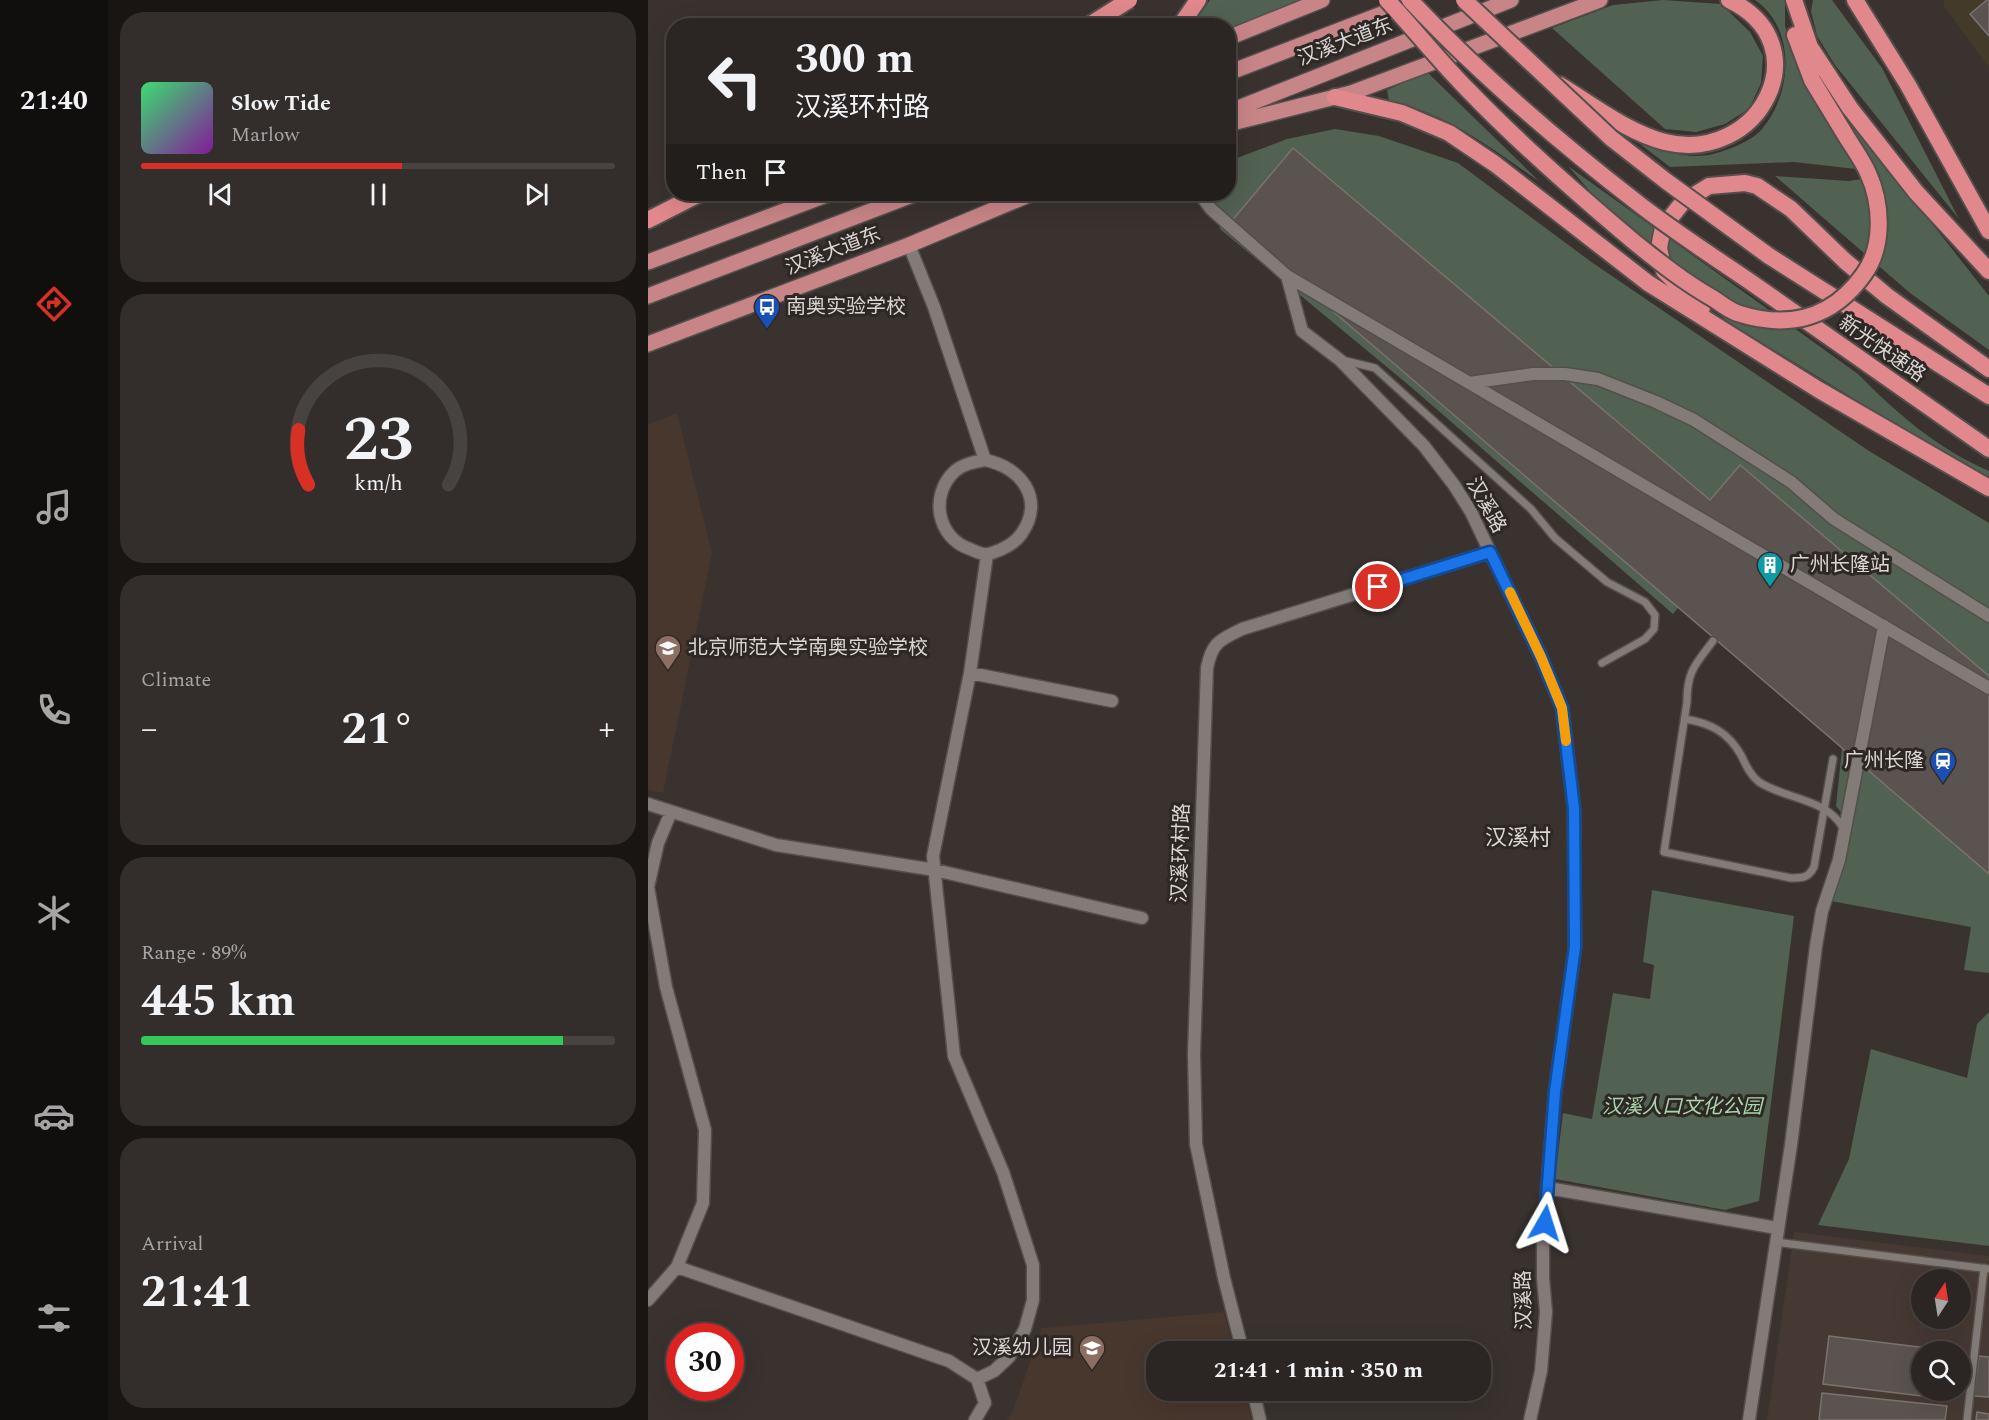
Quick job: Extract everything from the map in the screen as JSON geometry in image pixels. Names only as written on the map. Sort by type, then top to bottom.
[{"type":"highway","points":[[1101,18],[1129,0]]},
{"type":"highway","points":[[1186,18],[1198,0]]},
{"type":"highway","points":[[1388,0],[1468,90],[1600,213],[1666,268],[1735,312],[1768,320],[1784,321],[1818,314],[1844,298],[1866,272],[1877,247],[1878,220],[1876,199],[1868,171],[1812,80],[1804,61],[1792,21],[1794,0]]},
{"type":"highway","name":"新光快速路","points":[[1410,0],[1473,62],[1556,137],[1640,205],[1989,449]]},
{"type":"highway","points":[[1464,0],[1540,73],[1628,126],[1665,142],[1693,144],[1724,139],[1743,129],[1761,109],[1770,92],[1775,74],[1772,44],[1762,25],[1743,7],[1729,0]]},
{"type":"highway","points":[[1794,0],[1810,47],[1850,108],[1916,192],[1989,272]]},
{"type":"highway","points":[[1855,0],[1874,28],[1989,231]]},
{"type":"highway","name":"新光快速路","points":[[1540,73],[1611,138],[1769,256],[1989,396]]},
{"type":"highway","points":[[1335,97],[1402,113],[1449,133],[1496,164],[1648,283],[1819,390],[1989,488]]},
{"type":"highway","points":[[1728,332],[1664,271],[1659,248],[1668,219],[1677,207],[1694,193],[1709,186],[1745,183],[1770,193],[1887,296],[1989,369]]},
{"type":"highway","points":[[648,220],[685,201]]},
{"type":"main road","points":[[1236,35],[1322,0]]},
{"type":"main road","points":[[1300,45],[1388,0]]},
{"type":"main road","name":"汉溪大道东","points":[[1236,70],[1420,0]]},
{"type":"main road","name":"汉溪大道东","points":[[1236,109],[1511,0]]},
{"type":"main road","points":[[1236,122],[1352,93],[1600,0]]},
{"type":"main road","points":[[648,262],[810,201]]},
{"type":"main road","name":"汉溪大道东","points":[[648,296],[897,201]]},
{"type":"main road","name":"汉溪大道东","points":[[651,343],[909,245],[1014,201]]},
{"type":"street","points":[[1205,201],[1211,209],[1287,276],[1989,688]]},
{"type":"street","points":[[909,245],[934,307],[985,460]]},
{"type":"street","name":"汉溪路","points":[[1287,276],[1302,331],[1340,360],[1424,446],[1460,494],[1541,657],[1562,708],[1574,809],[1575,947],[1555,1092],[1543,1241],[1546,1312],[1541,1371],[1530,1420]]},
{"type":"street","points":[[1469,383],[1533,374],[1565,374],[1598,379],[1656,402],[1694,420],[1791,482],[1834,519],[1989,616]]},
{"type":"street","points":[[985,460],[1000,463],[1013,470],[1024,482],[1030,496],[1031,511],[1027,526],[1019,538],[1006,547],[987,555],[962,547],[950,538],[942,525],[939,510],[940,495],[951,476],[970,463],[985,460]]},
{"type":"street","name":"汉溪环村路","points":[[1240,1341],[1224,1278],[1196,1144],[1194,1053],[1207,668],[1211,650],[1220,639],[1242,629],[1490,552]]},
{"type":"street","points":[[977,1379],[994,1371],[1009,1357],[1025,1329],[1033,1300],[1033,1265],[1003,1172],[954,1056],[933,856],[970,673],[987,555]]},
{"type":"street","points":[[1749,1420],[1791,1145],[1818,934],[1844,831],[1884,626]]},
{"type":"street","points":[[970,673],[1112,701]]},
{"type":"street","points":[[648,804],[776,844],[935,870],[1142,918]]},
{"type":"street","points":[[648,1300],[677,1267],[703,1203],[705,1130],[666,987],[648,887],[658,843],[671,812]]},
{"type":"street","points":[[1548,1188],[1777,1228]]},
{"type":"street","points":[[677,1267],[949,1361],[977,1379],[984,1403],[975,1420]]},
{"type":"street","points":[[1256,1401],[1260,1420]]},
{"type":"lane","points":[[1340,360],[1375,368],[1531,509],[1555,538],[1607,582],[1645,602],[1655,615],[1654,629],[1646,639],[1602,663]]},
{"type":"lane","points":[[1713,641],[1691,670],[1687,682],[1684,719],[1664,852],[1803,878],[1810,875],[1814,867],[1833,759]]},
{"type":"lane","points":[[1684,719],[1703,722],[1718,728],[1737,748],[1756,779],[1766,786],[1830,812],[1839,821],[1844,831]]},
{"type":"lane","points":[[1775,1242],[1987,1268],[1967,1420]]},
{"type":"shaded area","points":[[1944,0],[1989,0],[1989,68],[1944,6]]},
{"type":"shaded area","name":"北京师范大学南奥实验学校","points":[[677,413],[712,553],[663,793],[648,790],[648,425]]},
{"type":"shaded area","points":[[1794,1232],[1989,1256],[1989,1420],[1767,1420]]},
{"type":"shaded area","name":"汉溪幼儿园","points":[[1224,1312],[1231,1341],[1146,1341],[1146,1401],[1247,1401],[1252,1420],[1007,1420],[1012,1413],[1042,1328]]},
{"type":"green space","points":[[1210,0],[1302,0],[1236,25],[1236,18],[1198,18]]},
{"type":"green space","points":[[1663,0],[1721,4],[1750,32],[1763,56],[1761,83],[1749,109],[1725,124],[1696,132],[1665,129],[1552,28],[1613,5]]},
{"type":"green space","points":[[1755,0],[1785,0],[1785,26],[1801,78],[1856,169],[1794,162],[1670,167],[1640,144],[1676,154],[1704,156],[1740,144],[1762,129],[1772,115],[1779,98],[1786,62],[1784,44],[1778,27],[1769,12]]},
{"type":"green space","points":[[1813,0],[1832,0],[1882,68],[1959,219],[1835,65],[1817,36],[1811,11]]},
{"type":"green space","points":[[1427,72],[1539,181],[1468,133],[1430,114],[1389,101],[1387,90]]},
{"type":"green space","points":[[1856,127],[1989,296],[1989,350],[1910,293],[1775,176],[1849,181],[1880,176],[1851,131]]},
{"type":"green space","points":[[1335,129],[1379,136],[1458,163],[1590,261],[1869,451],[1989,523],[1989,973],[1964,970],[1971,927],[1831,901],[1848,821],[1836,806],[1849,682],[1710,568],[1673,614],[1411,387],[1220,229],[1215,201],[1236,201],[1236,158],[1287,139]]},
{"type":"green space","points":[[1568,166],[1858,374],[1903,416],[1935,441],[1989,471],[1989,481],[1728,322],[1601,204]]},
{"type":"green space","name":"汉溪人口文化公园","points":[[1652,890],[1794,916],[1759,1201],[1725,1210],[1555,1179],[1563,1113],[1592,1119],[1613,993],[1650,999],[1654,965],[1643,962]]},
{"type":"green space","points":[[1989,1012],[1989,1246],[1818,1225],[1849,1159],[1871,1049],[1967,1078],[1977,1024]]},
{"type":"building","points":[[1989,0],[1989,36],[1970,14]]},
{"type":"building","name":"广州长隆站","points":[[1293,148],[1710,500],[1740,465],[1989,676],[1989,874],[1230,223]]},
{"type":"building","points":[[1829,1336],[1911,1346],[1911,1395],[1823,1384]]},
{"type":"building","points":[[1979,1356],[1989,1357],[1989,1397],[1974,1396]]},
{"type":"building","points":[[1822,1393],[1947,1406],[1945,1420],[1819,1420]]},
{"type":"building","points":[[1977,1412],[1989,1414],[1989,1420],[1976,1420]]},
{"type":"slow traffic","points":[[1510,592],[1562,708],[1566,741]]},
{"type":"place","name":"南奥实验学校","points":[[767,330]]},
{"type":"place","name":"广州长隆站","points":[[1770,588]]},
{"type":"place","name":"北京师范大学南奥实验学校","points":[[668,671]]},
{"type":"place","name":"广州长隆","points":[[1943,784]]},
{"type":"place","name":"汉溪幼儿园","points":[[1092,1371]]},
{"type":"district","name":"汉溪村","points":[[1518,838]]},
{"type":"route","points":[[1378,587],[1490,552],[1541,657],[1562,708],[1574,809],[1575,947],[1555,1092],[1545,1223]]}]
